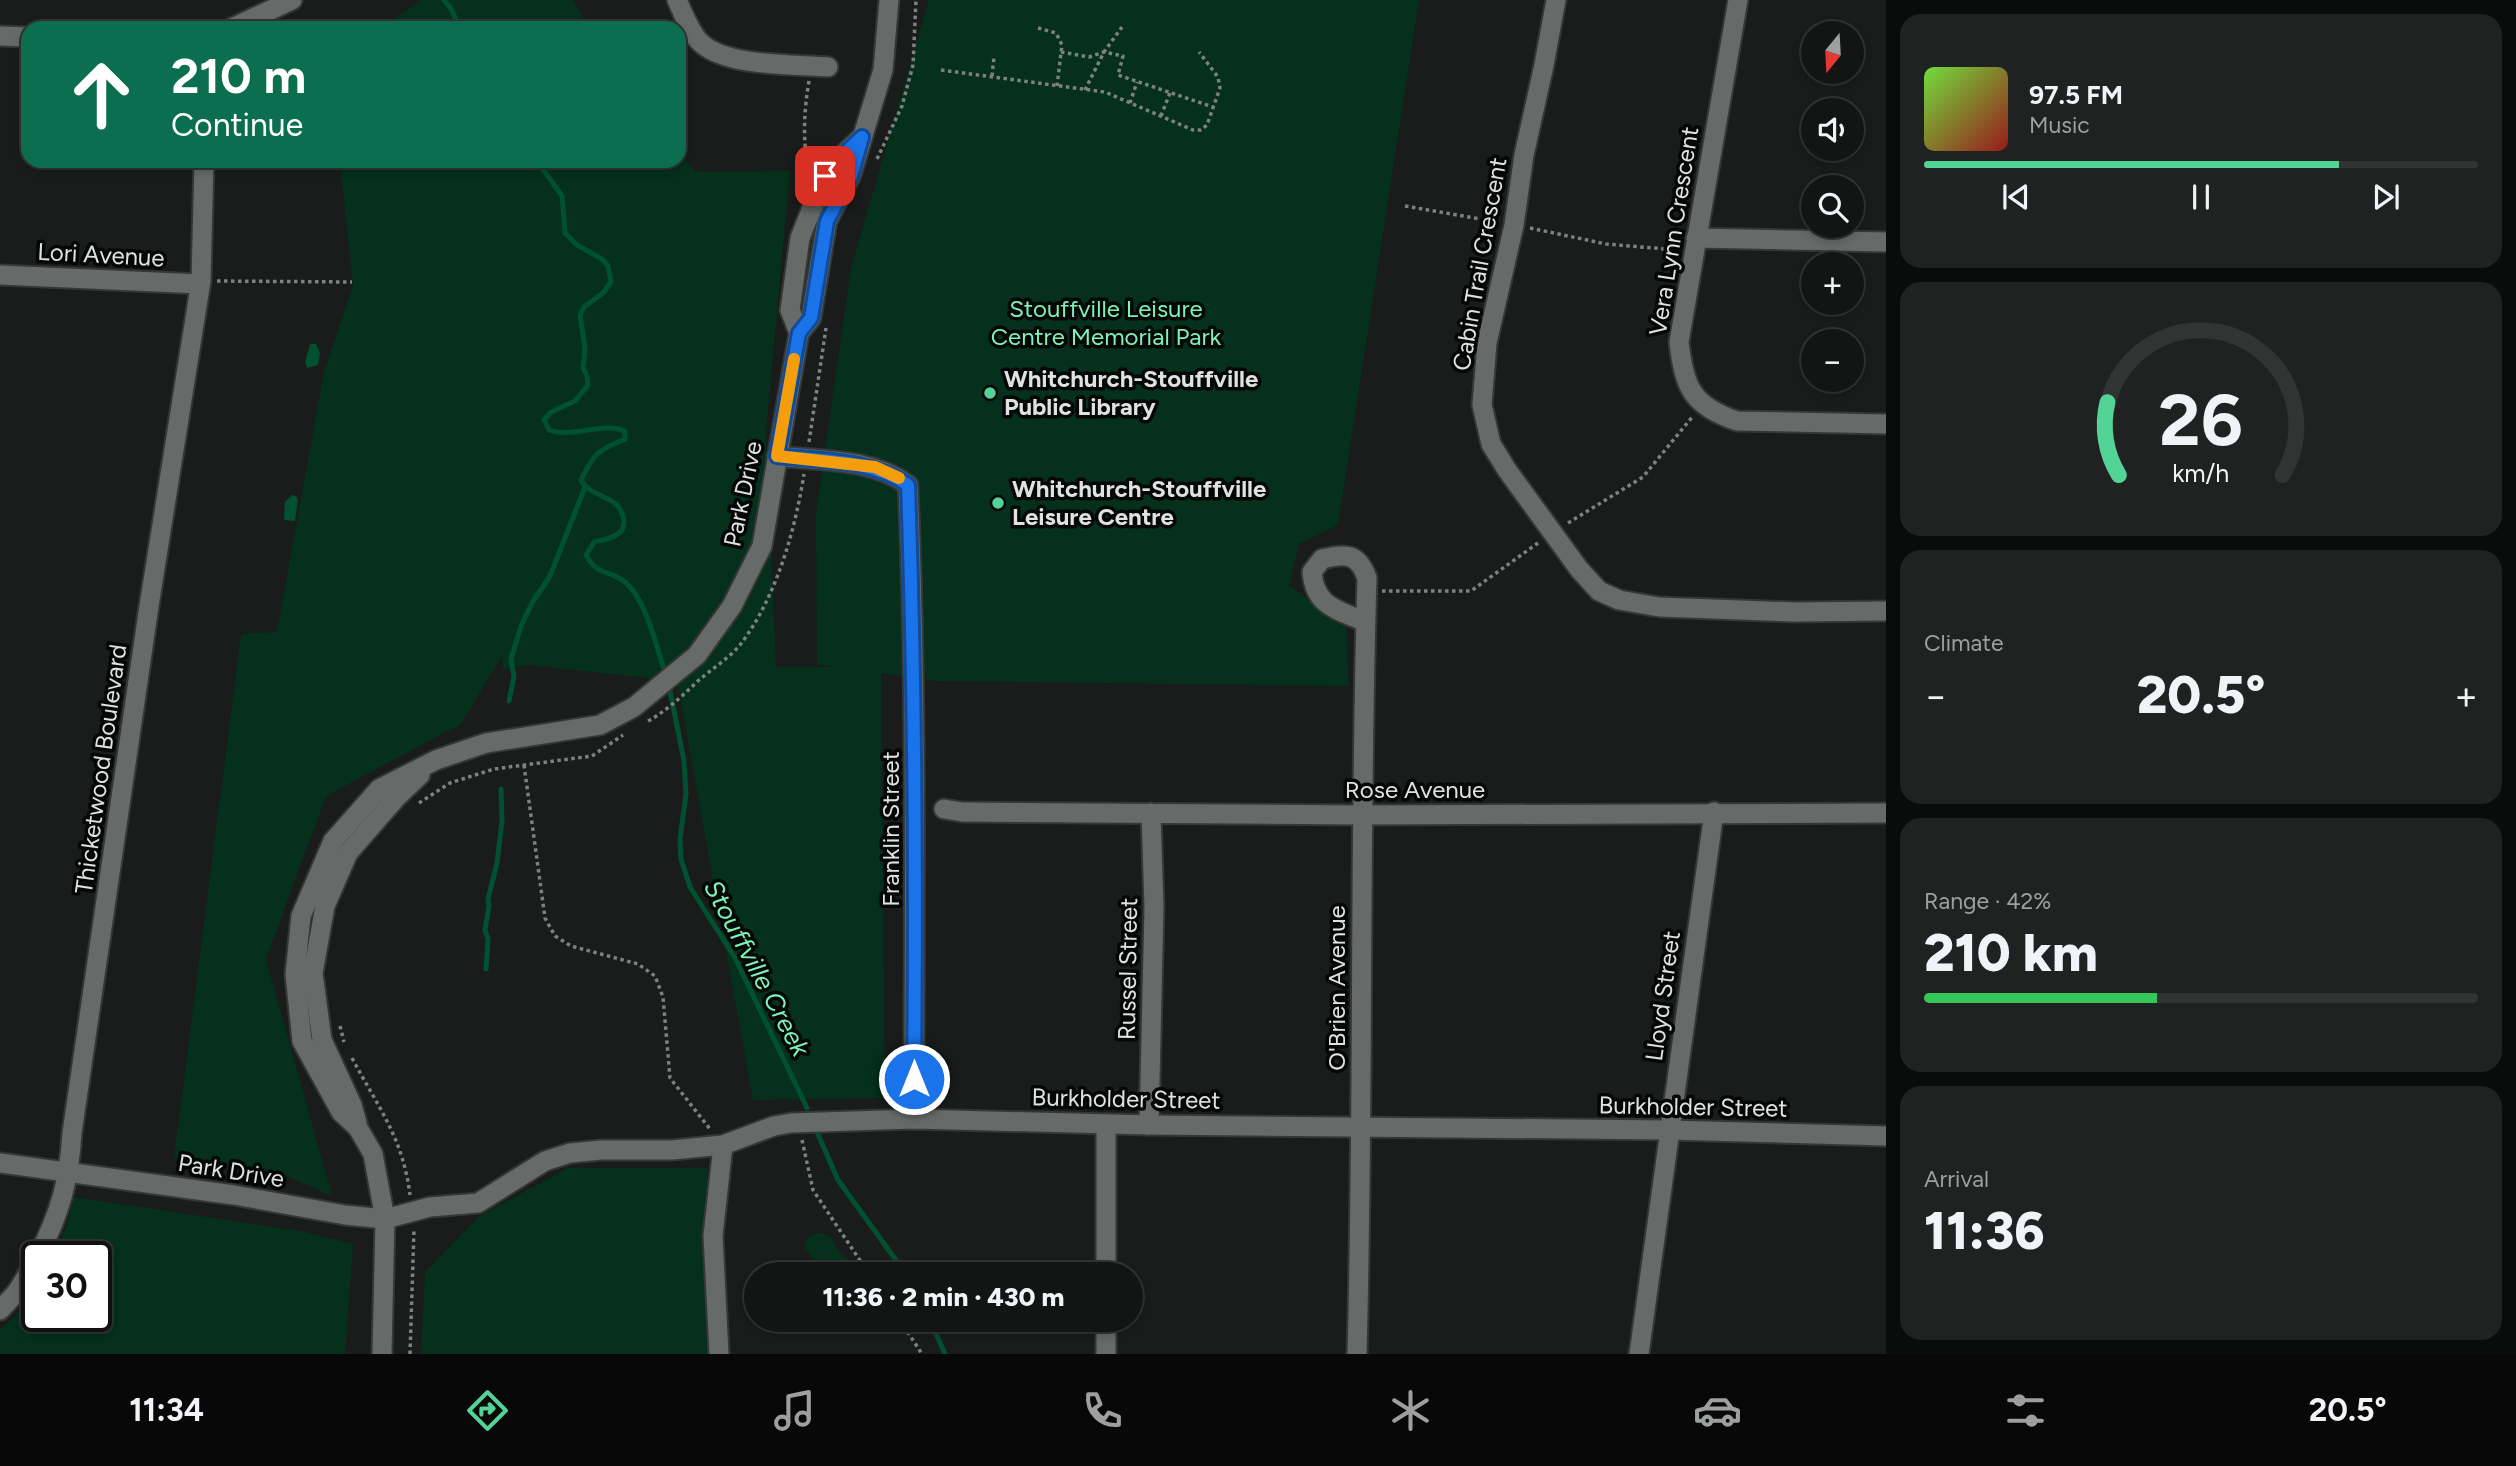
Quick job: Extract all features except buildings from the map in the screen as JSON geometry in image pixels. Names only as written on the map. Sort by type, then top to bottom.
[{"type":"street","points":[[247,21],[292,0]]},
{"type":"street","points":[[677,0],[699,41],[713,52],[730,58],[820,66]]},
{"type":"street","name":"Park Drive","points":[[382,1354],[385,1322],[385,1219],[373,1154],[358,1128],[341,1112],[302,1041],[295,974],[301,916],[333,841],[379,789],[436,760],[486,743],[600,725],[640,715],[697,655],[732,606],[762,546],[799,333],[811,318],[827,221],[851,176],[883,70],[889,0]]},
{"type":"street","name":"Cabin Trail Crescent","points":[[1556,0],[1545,65],[1524,155],[1514,225],[1487,343],[1482,405],[1491,444],[1579,569],[1599,591],[1619,600],[1659,607],[1795,612],[1886,611]]},
{"type":"street","name":"Vera Lynn Crescent","points":[[1738,0],[1679,342],[1682,373],[1701,403],[1717,414],[1737,421],[1886,424]]},
{"type":"street","points":[[0,36],[21,37]]},
{"type":"street","name":"Park Drive","points":[[799,333],[790,310],[800,239],[827,170],[862,137]]},
{"type":"street","name":"Thicketwood Boulevard","points":[[46,1241],[54,1226],[69,1173],[72,1133],[131,730],[201,283],[204,168]]},
{"type":"street","points":[[1695,245],[1886,242]]},
{"type":"street","name":"Lori Avenue","points":[[0,275],[201,283]]},
{"type":"street","points":[[777,456],[806,459]]},
{"type":"street","name":"Franklin Street","points":[[806,459],[875,467],[908,485],[916,808],[914,1119]]},
{"type":"street","name":"O'Brien Avenue","points":[[1357,1354],[1362,1128],[1362,815],[1366,622]]},
{"type":"street","name":"Rose Avenue","points":[[944,809],[962,812],[1362,815],[1886,813]]},
{"type":"street","name":"Lloyd Street","points":[[1639,1354],[1714,812]]},
{"type":"street","name":"Russel Street","points":[[1149,1125],[1154,908],[1151,813]]},
{"type":"street","name":"Burkholder Street","points":[[385,1219],[430,1207],[478,1203],[545,1161],[570,1153],[672,1150],[723,1145],[789,1128],[914,1119],[1149,1125],[1668,1130],[1886,1136]]},
{"type":"street","points":[[1106,1124],[1106,1262]]},
{"type":"street","points":[[719,1354],[713,1236],[723,1145]]},
{"type":"street","name":"Park Drive","points":[[0,1163],[385,1219]]},
{"type":"street","name":"Thicketwood Boulevard","points":[[0,1310],[21,1285]]},
{"type":"street","points":[[1106,1332],[1106,1354]]},
{"type":"path","points":[[870,169],[902,106],[913,65],[916,0]]},
{"type":"path","points":[[1085,90],[1104,52],[1122,27]]},
{"type":"path","points":[[1038,28],[1056,33],[1062,45],[1058,86]]},
{"type":"path","points":[[1061,52],[1089,57],[1104,52],[1122,56],[1118,75],[1213,107]]},
{"type":"path","points":[[941,70],[1105,92],[1193,130],[1201,130],[1207,125],[1220,89],[1218,77],[1199,52]]},
{"type":"path","points":[[992,76],[994,57]]},
{"type":"path","points":[[820,66],[804,110],[803,138],[807,164],[825,176]]},
{"type":"path","points":[[1130,103],[1138,81]]},
{"type":"path","points":[[1161,116],[1170,93]]},
{"type":"path","points":[[1405,205],[1606,244],[1695,245]]},
{"type":"path","points":[[201,283],[352,282]]},
{"type":"path","points":[[640,715],[665,711],[739,646],[760,611],[785,556],[798,513],[827,324]]},
{"type":"path","points":[[417,804],[450,783],[494,769],[592,757],[625,733]]},
{"type":"path","points":[[524,765],[545,918],[555,936],[571,946],[638,964],[655,976],[663,997],[670,1078],[723,1145]]},
{"type":"path","points":[[339,1021],[345,1044]]},
{"type":"path","points":[[350,1054],[388,1120],[406,1166],[415,1241],[410,1354]]},
{"type":"path","points":[[789,1128],[813,1190],[861,1262]]},
{"type":"path","points":[[908,1332],[922,1354]]},
{"type":"green space","points":[[421,0],[573,0],[585,21],[392,21]]},
{"type":"green space","name":"Stouffville Leisure Centre Memorial Park","points":[[929,0],[1419,0],[1338,525],[1299,544],[1289,585],[1346,627],[1349,686],[935,681],[881,673],[885,1098],[753,1100],[674,664],[670,664],[657,679],[529,665],[503,669],[502,656],[461,724],[326,796],[266,959],[332,1196],[280,1173],[174,1158],[241,634],[277,632],[324,372],[353,286],[341,168],[686,168],[686,162],[696,172],[790,171],[766,432],[776,667],[835,667],[817,664],[816,514],[851,268]]},
{"type":"green space","points":[[568,1168],[707,1168],[707,1354],[421,1354],[425,1272],[481,1215]]},
{"type":"green space","points":[[74,1197],[301,1231],[353,1244],[345,1354],[0,1354],[0,1330],[21,1310],[21,1332],[112,1332],[112,1241],[60,1241]]},
{"type":"green space","points":[[819,1232],[832,1238],[838,1251],[850,1262],[815,1262],[805,1248],[807,1237]]},
{"type":"shaded area","points":[[310,344],[316,344],[320,353],[318,365],[307,368],[305,363]]},
{"type":"shaded area","points":[[292,495],[298,500],[295,521],[284,520],[285,502]]},
{"type":"waterway","name":"Stouffville Creek","points":[[444,0],[456,21]]},
{"type":"waterway","name":"Stouffville Creek","points":[[542,168],[562,196],[565,233],[577,245],[602,259],[608,266],[611,282],[603,293],[584,307],[580,315],[585,348],[583,368],[588,385],[575,401],[551,412],[544,420],[549,430],[558,432],[606,428],[625,431],[625,439],[602,450],[589,464],[581,480],[592,491],[612,501],[624,521],[618,534],[594,542],[586,555],[599,570],[619,578],[633,590],[645,613],[666,676]]},
{"type":"waterway","points":[[509,701],[514,677],[511,659],[521,626],[550,576],[585,487]]},
{"type":"waterway","name":"Stouffville Creek","points":[[669,686],[684,761],[686,794],[680,839],[681,859],[690,887],[735,958],[807,1108]]},
{"type":"waterway","points":[[486,969],[488,939],[485,930],[502,821],[501,789]]},
{"type":"waterway","name":"Stouffville Creek","points":[[817,1132],[838,1180],[897,1262]]},
{"type":"waterway","name":"Stouffville Creek","points":[[935,1332],[945,1354]]},
{"type":"slow traffic","points":[[794,359],[777,456],[875,467],[899,478]]},
{"type":"place","name":"Whitchurch-Stouffville Public Library","points":[[990,393]]},
{"type":"place","name":"Whitchurch-Stouffville Leisure Centre","points":[[998,503]]},
{"type":"route","points":[[825,176],[827,170],[862,137],[851,176],[827,221],[811,318],[799,333],[777,456],[875,467],[908,485],[916,808],[914,1079]]}]
